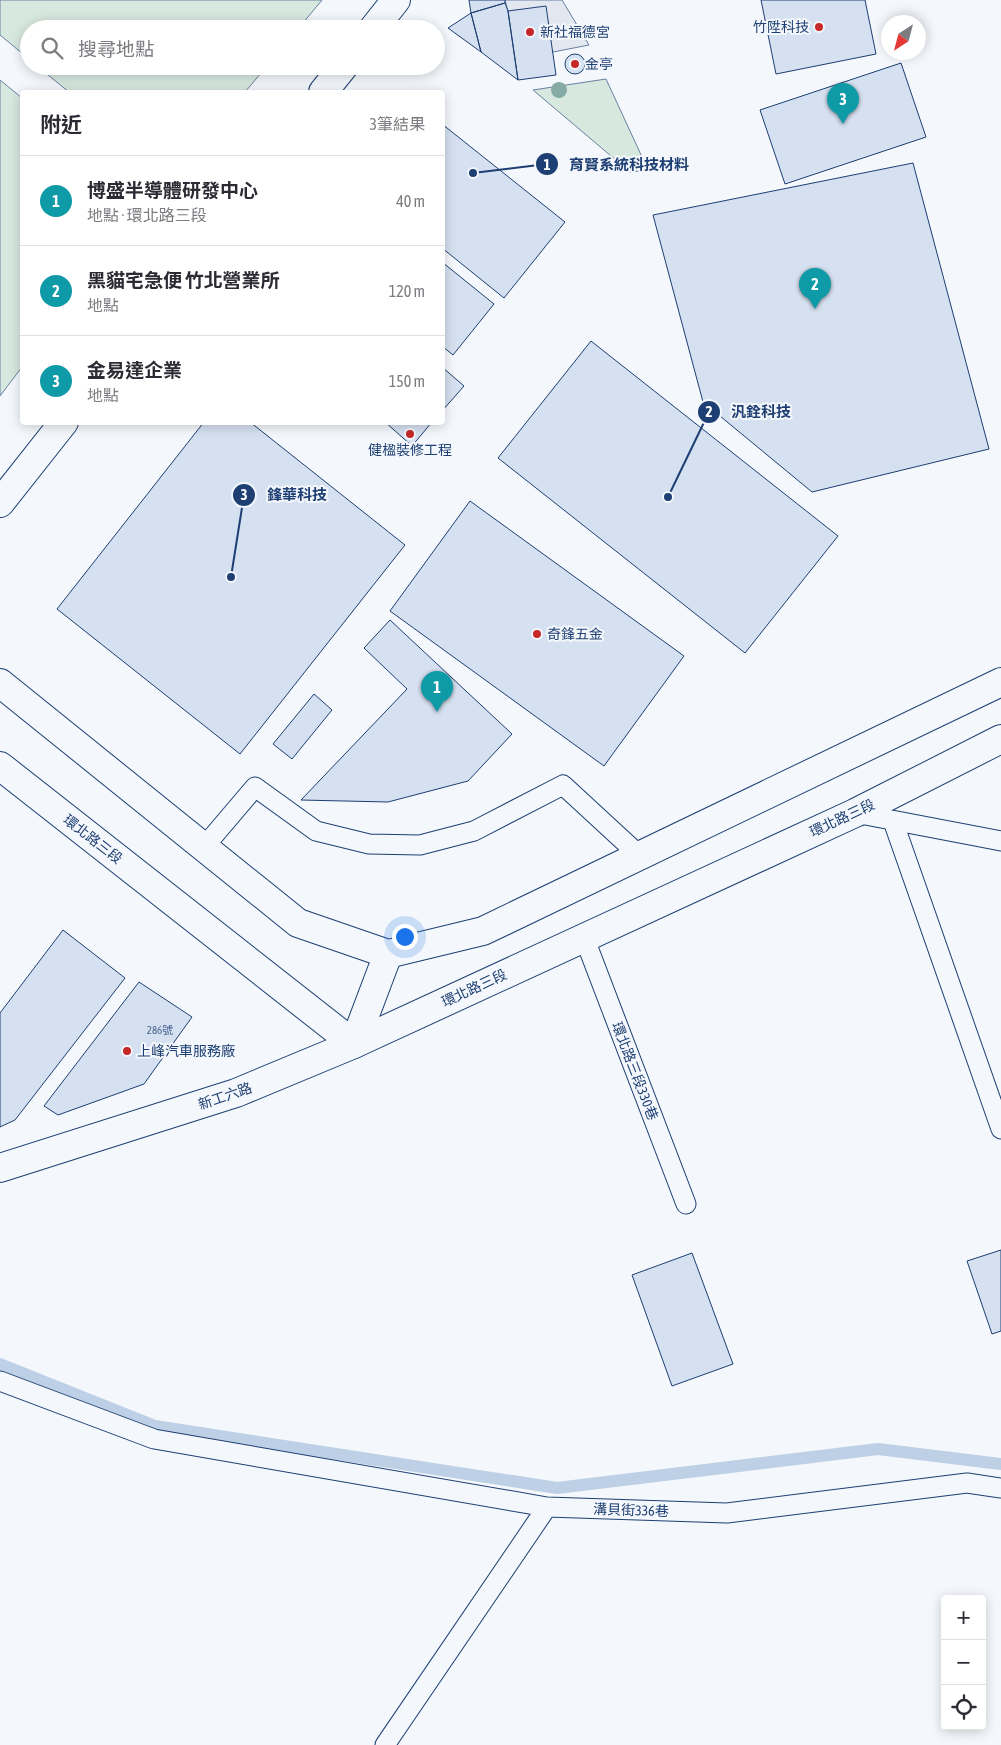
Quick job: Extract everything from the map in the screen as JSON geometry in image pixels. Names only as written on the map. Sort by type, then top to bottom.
[{"type":"street","points":[[381,20],[396,0]]},
{"type":"street","points":[[325,90],[337,75]]},
{"type":"street","points":[[0,503],[62,425]]},
{"type":"street","points":[[0,683],[298,923],[388,954],[483,931],[1001,682]]},
{"type":"street","name":"環北路三段","points":[[0,766],[354,1044],[855,813],[1001,739]]},
{"type":"street","points":[[354,1044],[388,954]]},
{"type":"street","name":"新工六路","points":[[0,1168],[236,1094],[354,1044]]},
{"type":"lane","points":[[204,847],[255,787],[316,831],[369,844],[420,845],[474,831],[563,785],[640,856]]},
{"type":"lane","points":[[855,813],[1001,841]]},
{"type":"lane","points":[[893,821],[1001,1129]]},
{"type":"lane","name":"環北路三段330巷","points":[[584,937],[686,1204]]},
{"type":"lane","name":"溝貝街336巷","points":[[0,1381],[154,1439],[547,1507],[727,1513],[967,1483],[1001,1488]]},
{"type":"lane","points":[[385,1745],[547,1507]]},
{"type":"shaded area","points":[[0,0],[322,0],[305,20],[20,20],[20,52],[0,35]]},
{"type":"shaded area","points":[[505,0],[562,0],[589,45],[553,52],[508,11]]},
{"type":"shaded area","points":[[48,75],[259,75],[247,90],[67,90]]},
{"type":"shaded area","points":[[606,79],[648,170],[630,172],[533,90]]},
{"type":"shaded area","points":[[0,80],[20,96],[20,370],[0,396]]},
{"type":"building","points":[[469,0],[505,0],[505,3],[471,13]]},
{"type":"building","name":"竹陞科技","points":[[761,0],[865,0],[876,54],[776,74]]},
{"type":"building","points":[[505,3],[508,11],[518,80],[481,52],[471,13]]},
{"type":"building","name":"新社福德宮","points":[[546,6],[556,75],[518,80],[508,11]]},
{"type":"building","points":[[471,13],[481,52],[448,28]]},
{"type":"building","name":"金亭","points":[[575,54],[582,57],[585,64],[582,71],[575,74],[568,71],[565,64],[568,57]]},
{"type":"building","points":[[901,63],[926,137],[785,184],[760,110]]},
{"type":"building","points":[[445,126],[565,222],[504,298],[445,250]]},
{"type":"building","points":[[913,163],[989,449],[812,492],[703,402],[653,215]]},
{"type":"building","points":[[445,264],[494,304],[453,355],[445,348]]},
{"type":"building","points":[[591,341],[838,536],[745,653],[498,458]]},
{"type":"building","name":"健楹裝修工程","points":[[445,370],[464,386],[445,408]]},
{"type":"building","points":[[202,425],[254,425],[405,545],[240,754],[57,609]]},
{"type":"building","name":"健楹裝修工程","points":[[388,425],[430,425],[412,446]]},
{"type":"building","name":"奇鋒五金","points":[[470,501],[684,656],[604,766],[390,611]]},
{"type":"building","points":[[390,620],[512,734],[468,781],[388,802],[301,800],[407,689],[364,648]]},
{"type":"building","points":[[314,694],[332,710],[292,759],[273,744]]},
{"type":"building","points":[[63,930],[125,978],[15,1120],[0,1127],[0,1013]]},
{"type":"building","name":"上峰汽車服務廠","points":[[139,982],[192,1017],[144,1084],[58,1115],[44,1106]]},
{"type":"building","points":[[1001,1250],[1001,1331],[992,1334],[967,1261]]},
{"type":"building","points":[[692,1253],[733,1364],[672,1386],[632,1275]]},
{"type":"waterway","points":[[0,1364],[155,1426],[557,1488],[878,1449],[1001,1464]]},
{"type":"place","name":"竹陞科技","points":[[819,27]]},
{"type":"place","name":"新社福德宮","points":[[530,32]]},
{"type":"place","name":"金亭","points":[[575,64]]},
{"type":"place","name":"金易達企業","points":[[843,124]]},
{"type":"place","name":"育賢系統科技材料","points":[[473,173]]},
{"type":"place","name":"黑貓宅急便 竹北營業所","points":[[815,309]]},
{"type":"place","name":"健楹裝修工程","points":[[410,434]]},
{"type":"place","name":"汎銓科技","points":[[668,497]]},
{"type":"place","name":"鋒華科技","points":[[231,577]]},
{"type":"place","name":"奇鋒五金","points":[[537,634]]},
{"type":"place","name":"博盛半導體研發中心","points":[[437,712]]},
{"type":"place","name":"上峰汽車服務廠","points":[[127,1051]]}]
